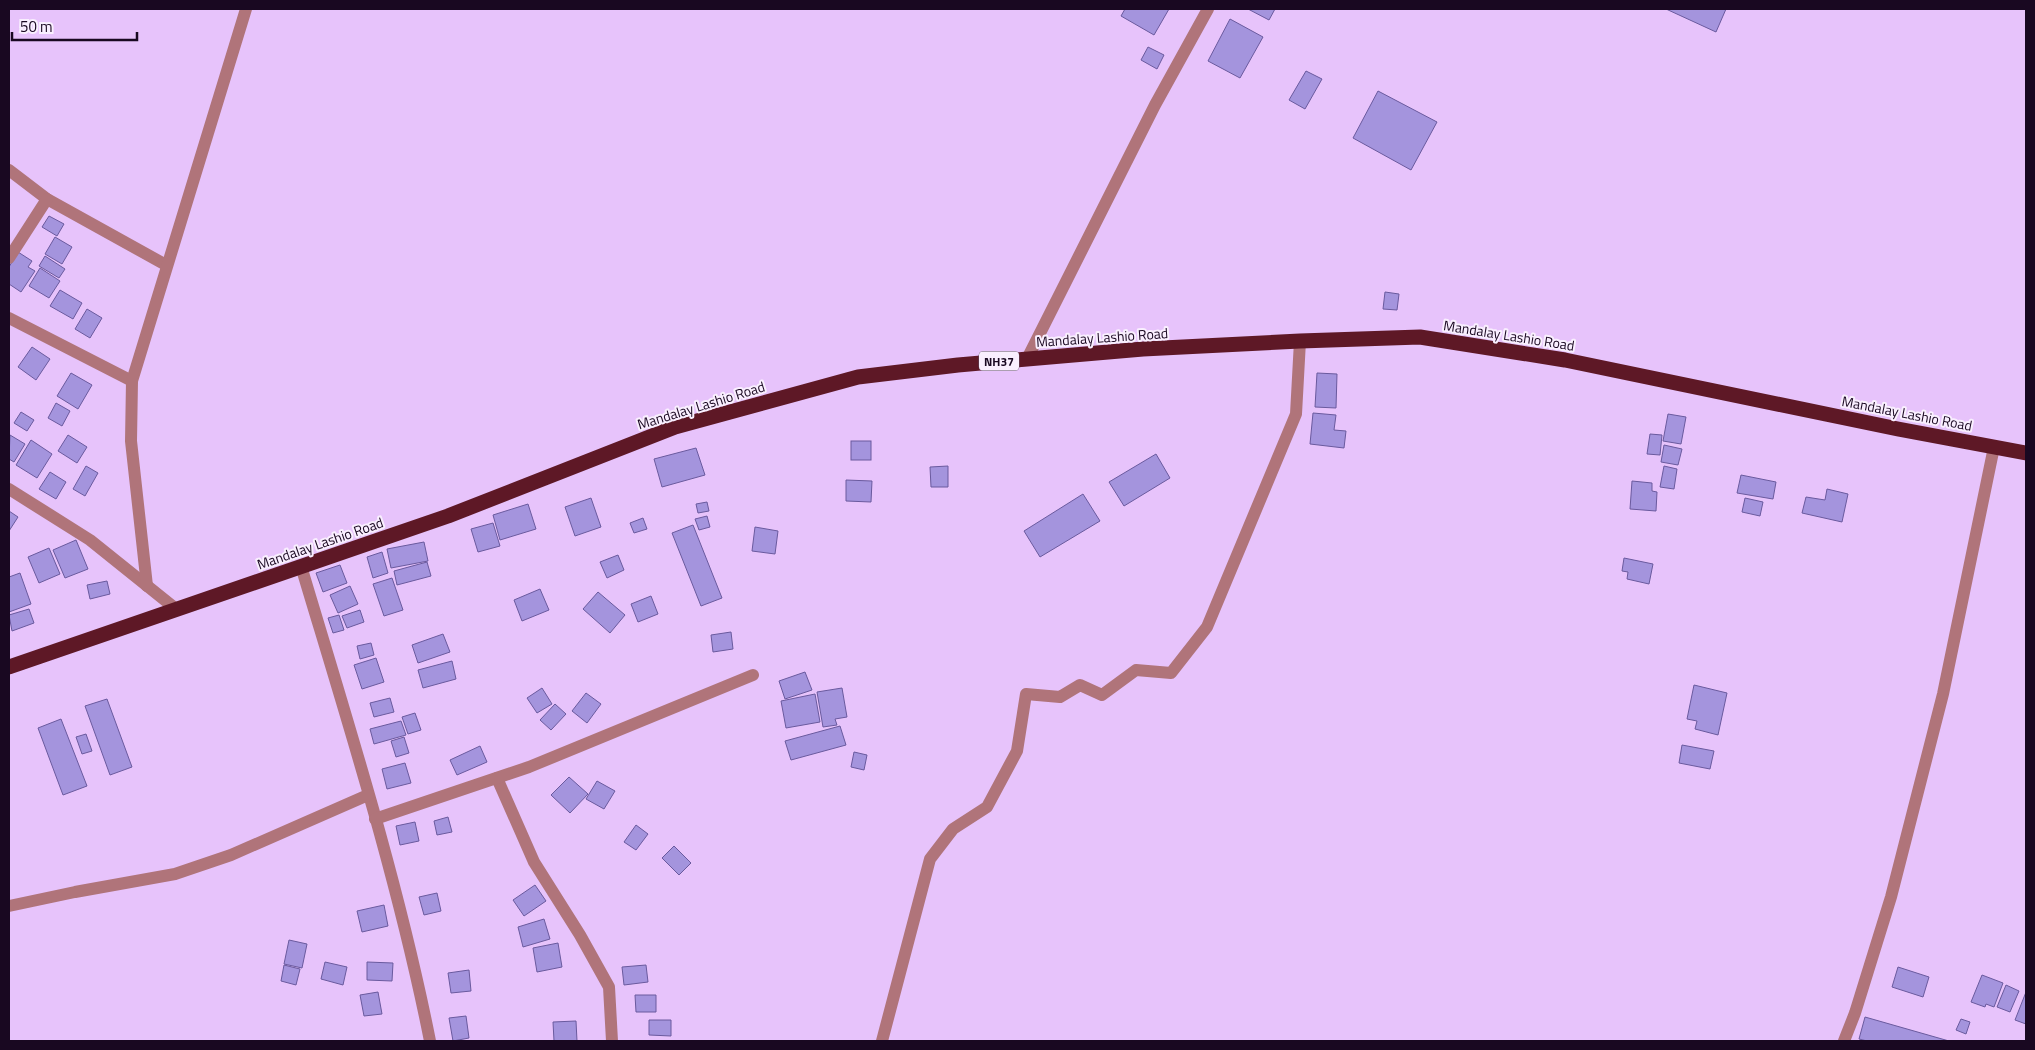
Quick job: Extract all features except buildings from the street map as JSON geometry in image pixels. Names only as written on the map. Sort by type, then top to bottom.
[{"type":"highway","name":"Mandalay Lashio Road","points":[[9,667],[448,516],[675,426],[858,377],[1027,359],[1143,349],[1420,337],[1565,360],[2026,453]]},
{"type":"street","points":[[147,586],[131,441],[132,381],[246,9]]},
{"type":"street","points":[[1027,359],[1154,105],[1208,9]]},
{"type":"street","points":[[9,170],[46,199],[166,265]]},
{"type":"street","points":[[9,258],[46,199]]},
{"type":"street","points":[[9,318],[132,381]]},
{"type":"street","points":[[882,1041],[930,859],[953,829],[987,807],[1017,751],[1026,694],[1060,697],[1080,684],[1102,695],[1136,670],[1171,673],[1207,627],[1296,414],[1300,341]]},
{"type":"street","points":[[1844,1041],[1855,1013],[1891,897],[1943,694],[1994,447]]},
{"type":"street","points":[[9,489],[90,540],[176,609]]},
{"type":"street","points":[[301,566],[375,819],[416,970],[430,1041]]},
{"type":"street","points":[[375,819],[529,767],[753,675]]},
{"type":"street","points":[[497,778],[534,862],[580,935],[609,988],[612,1041]]},
{"type":"street","points":[[9,906],[175,874],[231,855],[368,795]]}]
